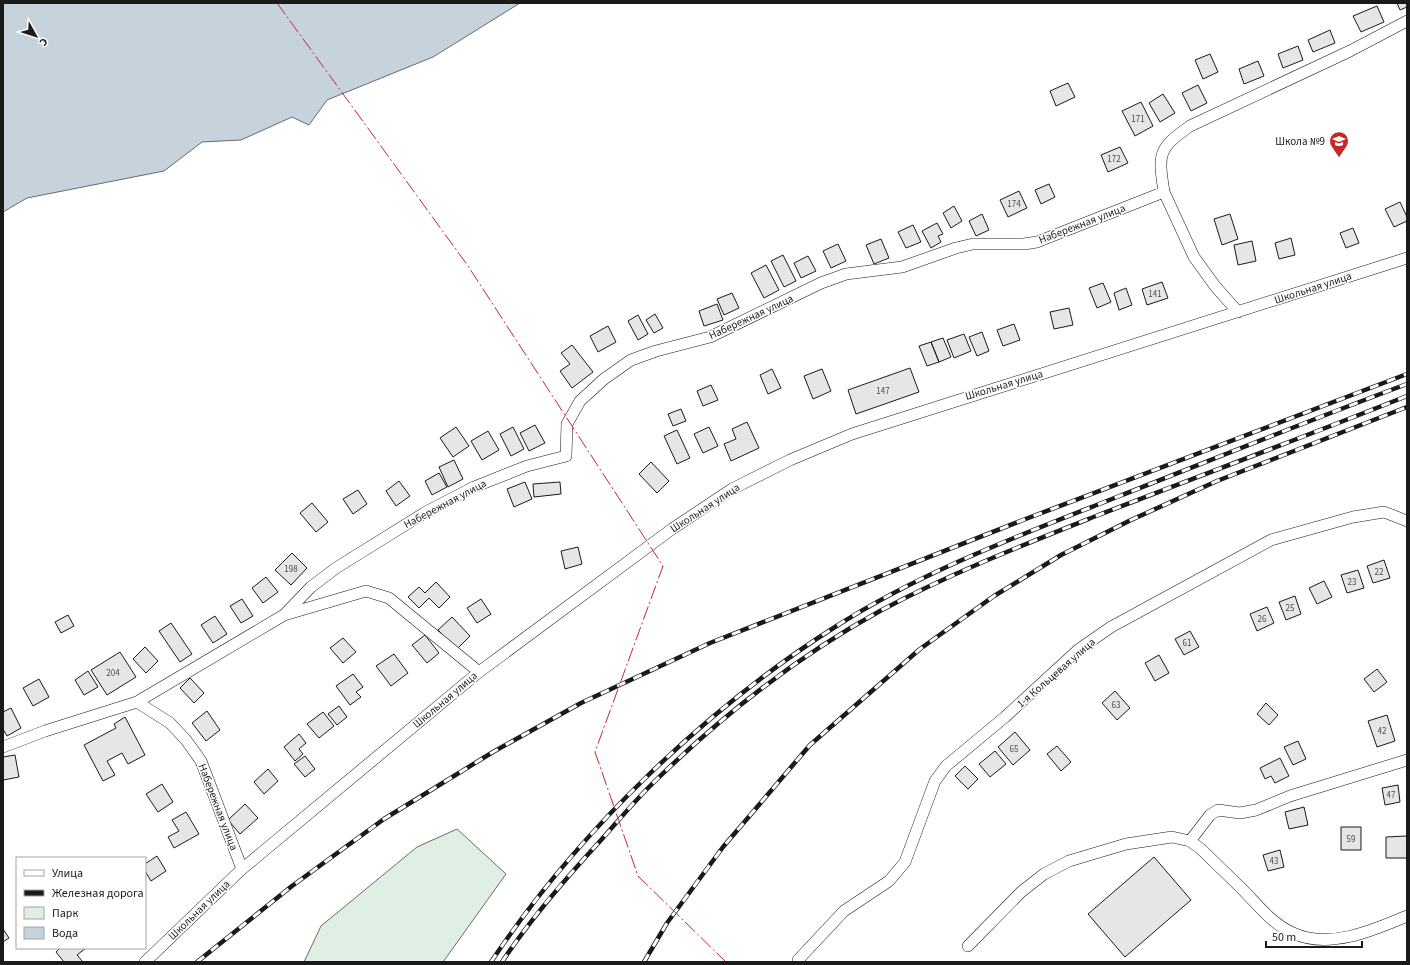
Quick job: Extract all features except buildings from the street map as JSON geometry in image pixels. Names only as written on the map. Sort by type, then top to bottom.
[{"type":"street","points":[[1238,312],[1215,286],[1194,257],[1164,192],[1159,163],[1165,148],[1174,137],[1190,126],[1350,51],[1407,20]]},
{"type":"street","name":"Набережная улица","points":[[284,616],[311,587],[336,568],[426,512],[474,487],[520,468],[566,456],[567,424],[580,401],[604,379],[631,360],[656,351],[710,337],[821,283],[846,274],[902,267],[956,248],[973,244],[1024,244],[1037,242],[1164,192]]},
{"type":"street","name":"Школьная улица","points":[[145,962],[242,868],[479,672],[672,529],[732,489],[790,460],[867,430],[1407,258]]},
{"type":"street","name":"1-я Кольцевая улица","points":[[798,960],[844,911],[889,880],[905,862],[935,781],[946,766],[1085,646],[1111,627],[1271,540],[1353,517],[1384,512],[1407,521]]},
{"type":"street","name":"Набережная улица","points":[[3,747],[45,731],[137,702],[284,616],[366,591],[377,593],[389,598],[479,672]]},
{"type":"street","name":"Набережная улица","points":[[137,702],[170,723],[186,740],[201,761],[242,868]]},
{"type":"street","points":[[1190,841],[1210,815],[1218,810],[1240,813],[1256,810],[1290,796],[1407,760]]},
{"type":"street","points":[[968,946],[1021,892],[1044,874],[1069,861],[1126,844],[1172,837],[1190,841],[1201,849],[1262,910],[1278,924],[1293,933],[1308,938],[1348,937],[1377,929],[1407,916]]},
{"type":"green space","points":[[457,829],[506,874],[443,962],[304,962],[321,926],[417,847]]},
{"type":"water","points":[[3,3],[520,3],[433,57],[327,100],[309,125],[292,117],[241,140],[202,142],[164,171],[27,198],[3,212]]},
{"type":"railway","points":[[197,962],[292,886],[384,819],[493,752],[581,703],[710,643],[1023,520],[1407,374]]},
{"type":"railway","points":[[491,962],[525,914],[563,867],[603,821],[646,777],[691,735],[738,696],[786,660],[835,627],[902,588],[973,555],[1045,525],[1407,384]]},
{"type":"railway","points":[[502,962],[549,899],[575,868],[650,786],[731,713],[818,648],[880,611],[959,572],[1096,516],[1407,396]]},
{"type":"railway","points":[[644,962],[667,923],[723,847],[810,745],[920,649],[994,596],[1061,555],[1131,520],[1217,481],[1407,407]]},
{"type":"power","points":[[277,3],[468,266],[663,566],[595,752],[638,876],[726,962]]},
{"type":"place","name":"Школа №9","points":[[1339,158]]}]
